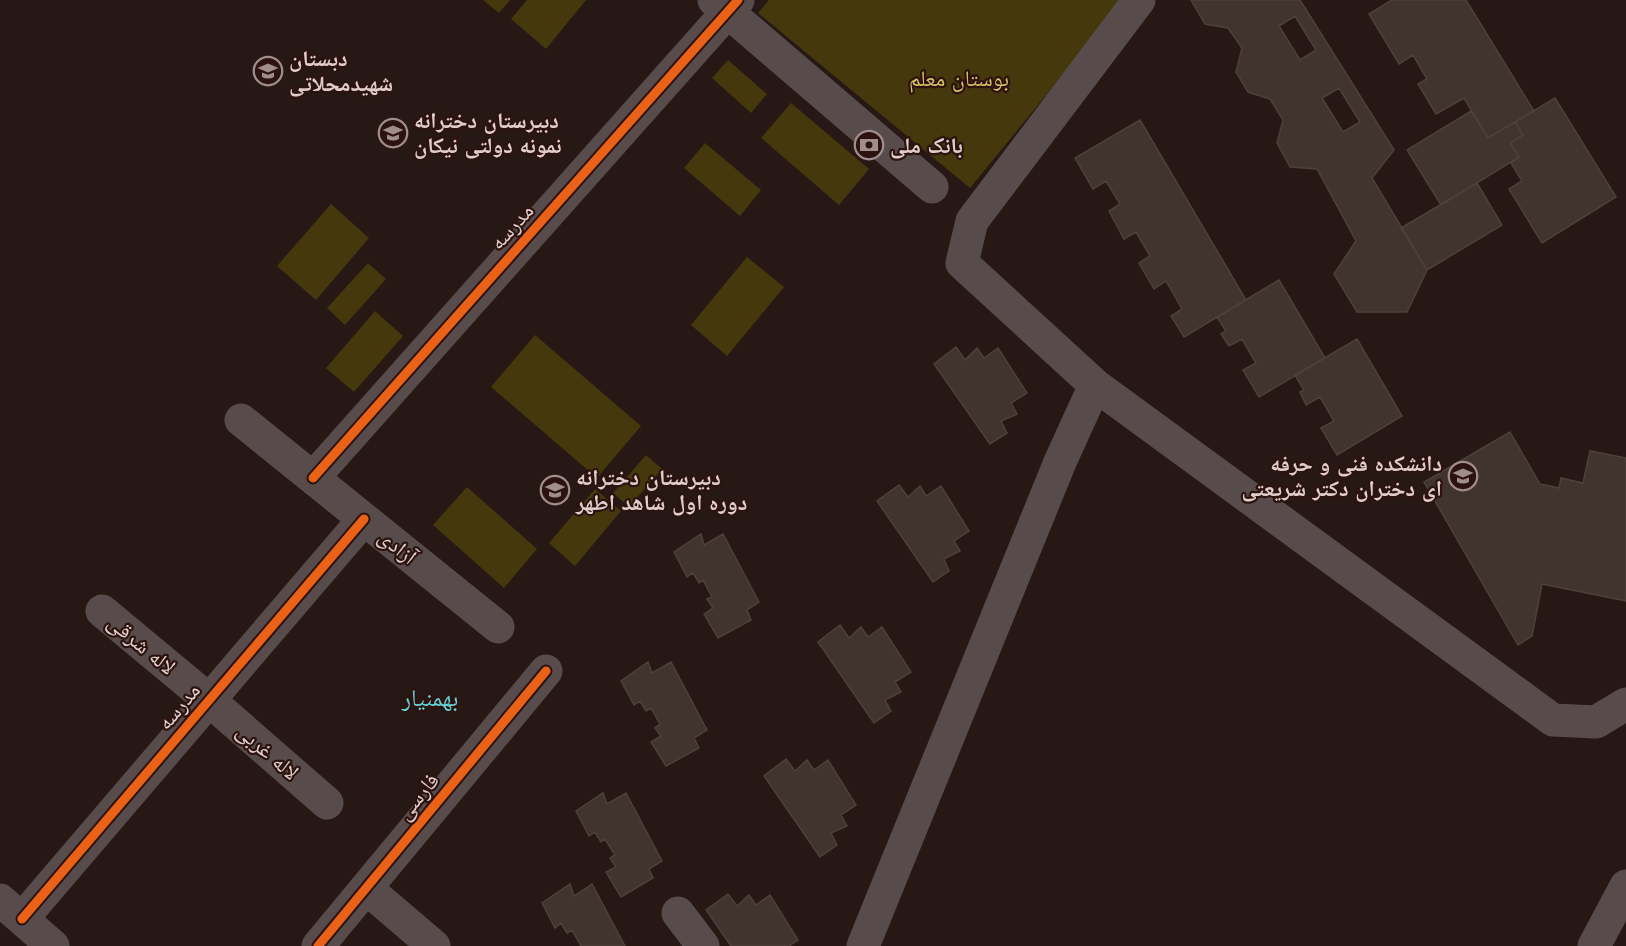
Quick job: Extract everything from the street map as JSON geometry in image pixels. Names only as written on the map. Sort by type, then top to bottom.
[{"type":"street","points":[[1139,0],[972,221],[962,263],[1095,385],[1553,720],[1596,722],[1626,704]]},
{"type":"street","points":[[727,4],[932,187]]},
{"type":"street","name":"مدرسه","points":[[313,478],[727,4]]},
{"type":"street","points":[[863,946],[1060,462],[1095,385]]},
{"type":"street","name":"آزادی","points":[[241,420],[498,627]]},
{"type":"street","name":"مدرسه","points":[[11,910],[209,700],[364,519]]},
{"type":"street","name":"لاله شرقی","points":[[102,611],[209,700]]},
{"type":"street","name":"فارسی","points":[[318,946],[546,671]]},
{"type":"street","name":"لاله غربی","points":[[209,700],[327,803]]},
{"type":"street","points":[[1594,946],[1626,886]]},
{"type":"street","points":[[366,888],[434,946]]},
{"type":"street","points":[[11,910],[53,946]]},
{"type":"street","points":[[678,913],[704,946]]},
{"type":"green space","points":[[483,0],[510,0],[499,13]]},
{"type":"green space","points":[[527,0],[586,0],[546,49],[511,19]]},
{"type":"green space","name":"بوستان معلم","points":[[769,0],[1124,0],[970,188],[758,13]]},
{"type":"green space","points":[[728,60],[767,94],[751,113],[712,78]]},
{"type":"green space","points":[[791,103],[869,169],[839,205],[761,138]]},
{"type":"green space","points":[[705,143],[761,190],[740,216],[684,168]]},
{"type":"green space","points":[[331,204],[369,238],[316,300],[277,266]]},
{"type":"green space","points":[[747,257],[784,287],[727,356],[691,325]]},
{"type":"green space","points":[[368,263],[386,279],[345,325],[327,308]]},
{"type":"green space","points":[[375,311],[403,336],[354,392],[326,368]]},
{"type":"green space","points":[[535,335],[641,426],[597,478],[491,387]]},
{"type":"green space","points":[[646,455],[662,469],[629,507],[613,493]]},
{"type":"green space","points":[[467,487],[537,549],[504,588],[433,525]]},
{"type":"green space","points":[[595,489],[621,511],[575,566],[549,543]]},
{"type":"building","points":[[1191,0],[1300,0],[1394,150],[1372,178],[1427,270],[1407,312],[1357,312],[1334,274],[1356,241],[1317,169],[1290,167],[1277,143],[1283,120],[1270,99],[1248,92],[1236,72],[1242,48],[1228,28],[1205,24]],"holes":[[[1295,16],[1316,50],[1300,60],[1279,26]],[[1339,88],[1360,122],[1343,132],[1322,98]]]},
{"type":"building","points":[[1392,0],[1466,0],[1534,111],[1488,138],[1464,98],[1436,114],[1418,84],[1427,79],[1413,55],[1399,64],[1369,14]]},
{"type":"building","points":[[1555,98],[1616,197],[1542,243],[1509,189],[1522,181],[1511,163],[1519,157],[1510,143],[1523,135],[1515,122]]},
{"type":"building","points":[[1471,111],[1488,138],[1515,122],[1523,135],[1510,143],[1519,157],[1441,205],[1407,150]]},
{"type":"building","points":[[1140,120],[1246,300],[1184,337],[1171,316],[1182,309],[1166,281],[1154,289],[1139,263],[1150,256],[1136,232],[1124,239],[1109,211],[1120,204],[1106,181],[1093,189],[1075,158]]},
{"type":"building","points":[[1477,183],[1502,225],[1427,270],[1401,228]]},
{"type":"building","points":[[1279,280],[1325,358],[1259,397],[1243,370],[1256,363],[1242,339],[1229,346],[1221,334],[1226,331],[1217,317]]},
{"type":"building","points":[[1357,339],[1402,416],[1337,455],[1321,428],[1334,421],[1320,397],[1306,405],[1300,392],[1304,390],[1295,375]]},
{"type":"building","points":[[956,347],[965,360],[977,348],[984,358],[998,348],[1027,393],[1011,403],[1017,414],[1001,421],[1007,433],[990,444],[934,364]]},
{"type":"building","points":[[1510,432],[1540,484],[1559,488],[1561,478],[1583,483],[1590,451],[1626,458],[1626,601],[1542,584],[1532,636],[1518,645],[1424,482]]},
{"type":"building","points":[[899,485],[908,497],[920,486],[926,496],[941,486],[969,531],[954,541],[960,551],[944,559],[949,571],[933,582],[877,501]]},
{"type":"building","points":[[701,534],[704,545],[723,534],[759,602],[747,610],[751,620],[718,638],[704,614],[713,608],[707,599],[712,597],[703,580],[699,583],[693,573],[687,577],[674,552]]},
{"type":"building","points":[[840,625],[849,638],[861,627],[868,637],[882,627],[911,672],[895,682],[901,692],[885,700],[891,711],[874,723],[818,642]]},
{"type":"building","points":[[648,662],[652,673],[671,662],[707,730],[694,738],[699,748],[666,766],[651,742],[661,736],[655,728],[660,724],[651,708],[646,711],[640,701],[634,705],[621,681]]},
{"type":"building","points":[[786,759],[795,771],[807,760],[814,770],[828,760],[856,805],[841,815],[847,826],[831,833],[837,845],[820,857],[764,776]]},
{"type":"building","points":[[603,793],[607,804],[626,793],[662,861],[649,869],[653,878],[621,897],[606,872],[616,867],[610,858],[615,855],[605,839],[601,842],[595,832],[589,836],[576,811]]},
{"type":"building","points":[[570,884],[574,896],[592,884],[625,946],[581,946],[572,930],[567,933],[561,923],[555,928],[542,903]]},
{"type":"building","points":[[728,894],[737,906],[749,895],[756,905],[770,895],[798,940],[789,946],[731,946],[706,910]]},
{"type":"cycle path","points":[[313,478],[738,0]]},
{"type":"cycle path","points":[[22,919],[364,519]]},
{"type":"cycle path","points":[[318,946],[546,671]]},
{"type":"place","name":"دبستان شهیدمحلاتی","points":[[268,71]]},
{"type":"place","name":"دبيرستان دخترانه نمونه دولتی نيکان","points":[[393,133]]},
{"type":"place","name":"بانک ملی","points":[[869,145]]},
{"type":"place","name":"دانشکده فنی و حرفه ای دختران دکتر شریعتی","points":[[1463,476]]},
{"type":"place","name":"دبیرستان دخترانه دوره اول شاهد اطهر","points":[[555,490]]},
{"type":"district","name":"بهمنیار","points":[[430,698]]}]
